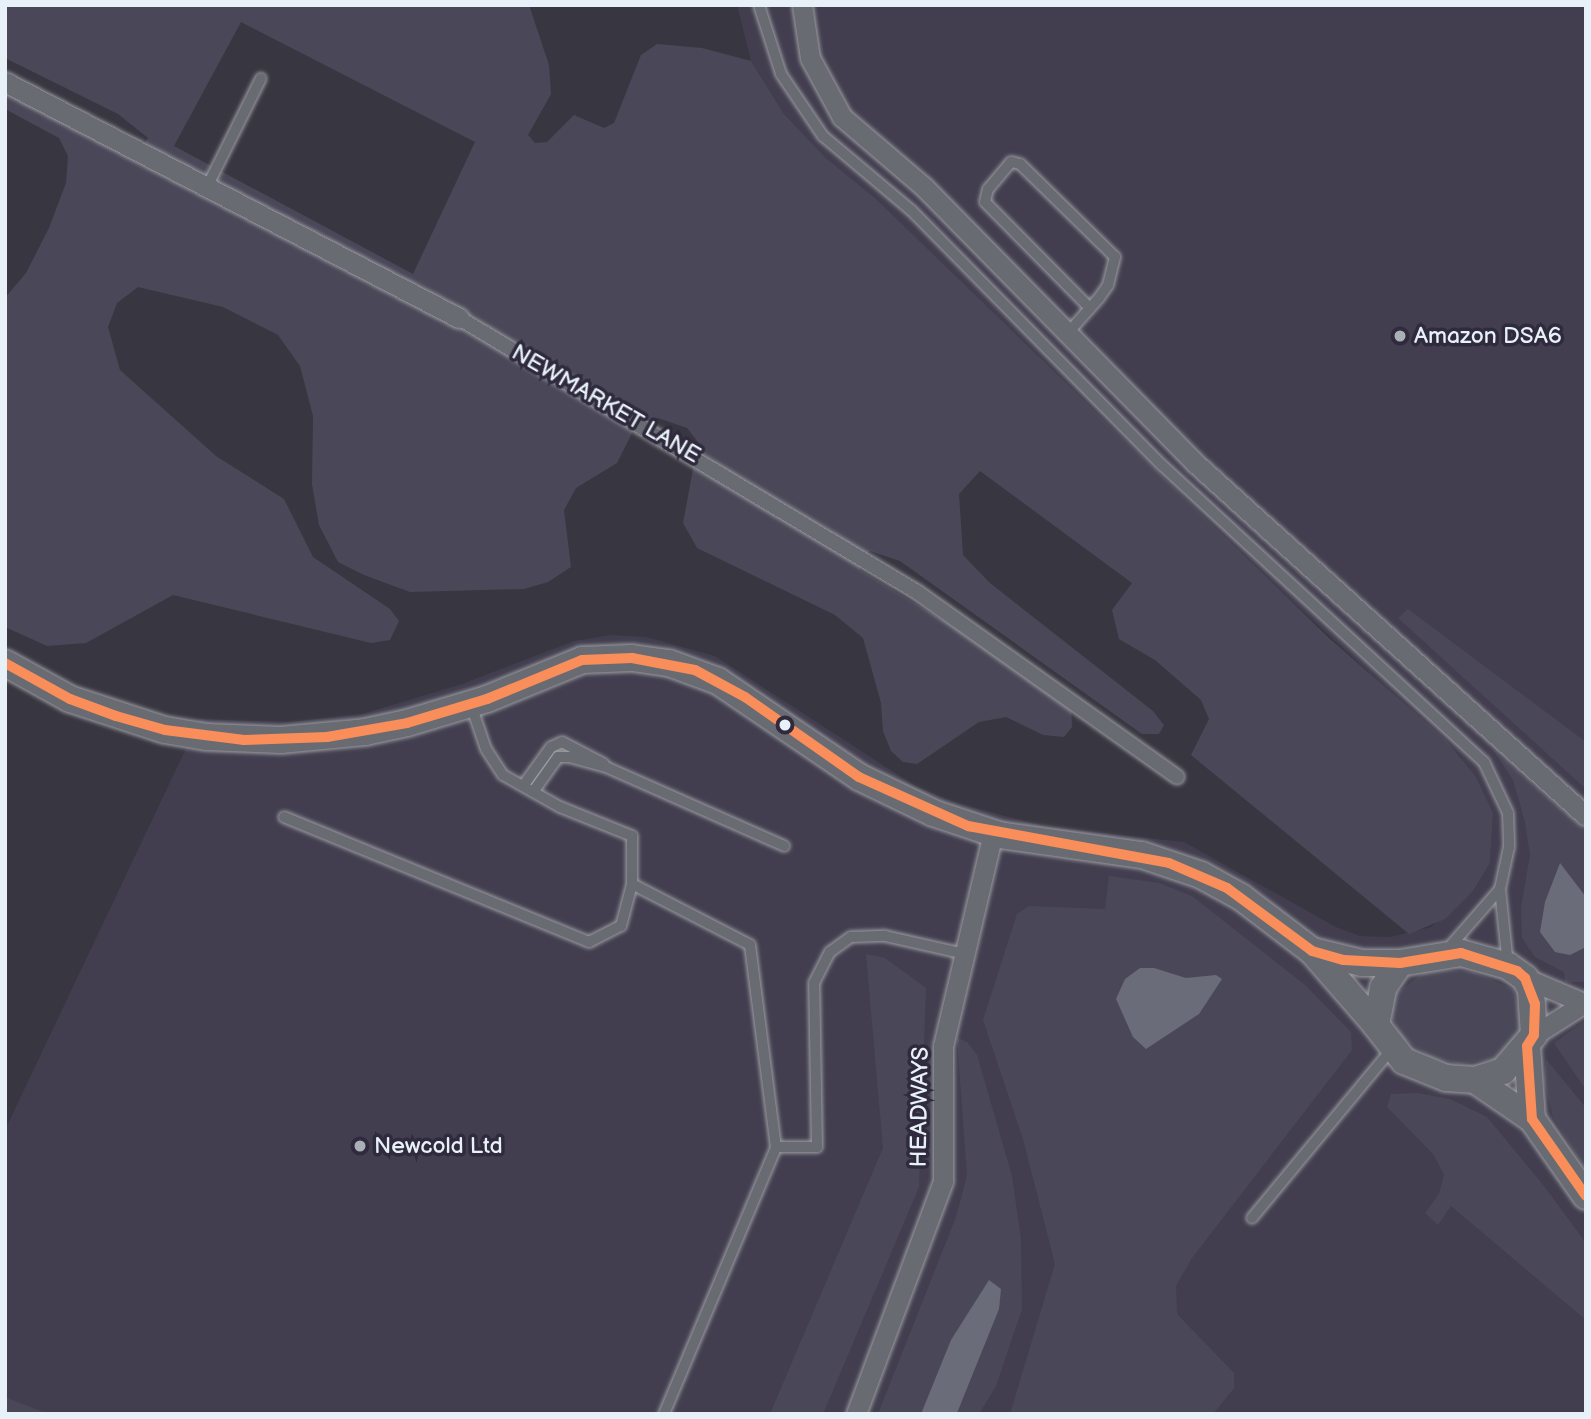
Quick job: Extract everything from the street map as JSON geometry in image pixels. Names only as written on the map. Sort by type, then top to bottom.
[{"type":"main road","points":[[5,663],[70,698],[116,716],[207,737],[281,740],[340,736],[470,704],[582,660],[632,658],[670,663],[745,697],[891,794],[993,833],[1169,863],[1227,888],[1312,951],[1376,1025],[1392,1049],[1424,1071],[1475,1080],[1532,1119],[1586,1196]]},
{"type":"main road","points":[[1312,951],[1362,963],[1400,963],[1443,954],[1480,956],[1516,972],[1535,1003],[1531,1041],[1532,1119]]},
{"type":"main road","points":[[1376,1025],[1383,988],[1400,963]]},
{"type":"main road","points":[[1475,1080],[1503,1071],[1531,1041]]},
{"type":"street","points":[[802,5],[810,58],[842,117],[924,187],[1194,461],[1586,816]]},
{"type":"street","name":"NEWMARKET LANE","points":[[5,82],[208,185],[459,318],[906,585],[1177,777]]},
{"type":"street","name":"HEADWAYS","points":[[856,1414],[943,1181],[943,1046],[993,833]]},
{"type":"street","points":[[1516,972],[1585,1003]]},
{"type":"street","points":[[1531,1041],[1585,1003]]},
{"type":"lane","points":[[760,5],[781,74],[823,136],[911,210],[1142,446],[1484,762],[1508,813],[1509,847],[1500,889],[1516,972]]},
{"type":"lane","points":[[208,185],[261,78]]},
{"type":"lane","points":[[1068,334],[1090,308],[1113,275],[1115,257],[1020,164],[1011,162],[988,189],[985,202],[1090,308]]},
{"type":"lane","points":[[284,817],[589,942],[621,926],[632,884],[632,836],[533,792],[503,775],[486,749],[470,704]]},
{"type":"lane","points":[[523,786],[551,747],[562,742],[592,754],[606,766]]},
{"type":"lane","points":[[533,792],[558,757],[606,766],[784,846]]},
{"type":"lane","points":[[632,884],[750,945],[776,1147],[664,1414]]},
{"type":"lane","points":[[1443,954],[1500,889]]},
{"type":"lane","points":[[776,1147],[817,1147],[814,983],[830,952],[851,937],[885,936],[965,954]]},
{"type":"lane","points":[[1252,1218],[1392,1049]]},
{"type":"shaded area","points":[[5,5],[529,5],[549,65],[551,94],[528,135],[535,143],[547,142],[574,115],[604,128],[614,123],[641,55],[657,44],[702,48],[751,61],[784,114],[826,158],[875,198],[1329,638],[1446,740],[1476,777],[1493,813],[1490,863],[1473,891],[1445,919],[1409,934],[1191,755],[1209,719],[1201,700],[1155,660],[1119,639],[1112,610],[1132,583],[980,471],[959,494],[963,555],[990,583],[1153,711],[1164,725],[1159,734],[1142,734],[900,561],[870,551],[860,560],[860,570],[1057,690],[1071,703],[1072,727],[1064,737],[1043,735],[1006,717],[979,722],[917,764],[903,762],[891,751],[883,731],[881,703],[863,638],[835,615],[697,548],[683,523],[698,442],[687,428],[658,418],[638,421],[617,463],[576,488],[564,510],[571,567],[548,582],[524,589],[410,592],[364,575],[338,562],[319,525],[312,484],[313,416],[300,366],[278,335],[223,307],[138,287],[117,303],[108,327],[120,370],[216,456],[284,499],[313,557],[390,609],[399,621],[390,640],[371,643],[173,595],[86,643],[47,646],[5,627],[5,298],[26,273],[49,228],[66,183],[68,156],[59,138],[5,109],[5,89],[140,150],[148,138],[118,114],[5,58]],"holes":[[[241,22],[475,142],[413,274],[174,146]]]},
{"type":"shaded area","points":[[737,5],[1586,5],[1586,1414],[5,1414],[5,1130],[200,719],[289,722],[362,714],[462,684],[574,641],[612,635],[646,637],[715,656],[915,786],[954,802],[1046,827],[1184,842],[1336,927],[1360,936],[1390,937],[1431,927],[1473,891],[1490,863],[1493,813],[1460,756],[1238,552],[875,198],[826,158],[784,114],[751,61]]},
{"type":"shaded area","points":[[1408,609],[1586,742],[1586,789],[1398,618]]},
{"type":"shaded area","points":[[1494,751],[1586,831],[1586,982],[1565,982],[1564,972],[1535,957],[1522,938],[1521,908],[1530,855],[1525,822],[1513,780]]},
{"type":"shaded area","points":[[1560,863],[1586,897],[1586,947],[1570,955],[1555,952],[1540,932],[1545,902]]},
{"type":"shaded area","points":[[1109,876],[1159,883],[1192,896],[1305,985],[1351,1032],[1352,1050],[1192,1258],[1176,1286],[1177,1314],[1234,1373],[1234,1388],[1213,1414],[1010,1414],[1055,1264],[1023,1139],[983,1020],[1017,914],[1029,906],[1105,909]]},
{"type":"shaded area","points":[[866,954],[885,958],[926,988],[919,1187],[823,1414],[770,1414],[883,1148]]},
{"type":"shaded area","points":[[1140,968],[1154,968],[1186,978],[1216,975],[1222,979],[1199,1014],[1146,1049],[1133,1037],[1116,999],[1125,979]]},
{"type":"shaded area","points":[[1424,972],[1473,972],[1513,989],[1526,1035],[1504,1058],[1459,1064],[1431,1057],[1402,1038],[1390,1014],[1396,994]]},
{"type":"shaded area","points":[[1586,1020],[1586,1090],[1554,1043]]},
{"type":"shaded area","points":[[957,1038],[967,1042],[977,1055],[1012,1176],[1021,1239],[1022,1309],[996,1386],[979,1414],[878,1414],[956,1217],[967,1176]]},
{"type":"shaded area","points":[[1546,1059],[1586,1108],[1586,1171],[1553,1117],[1544,1081]]},
{"type":"shaded area","points":[[1417,1093],[1450,1099],[1487,1117],[1544,1186],[1586,1243],[1586,1320],[1451,1206],[1438,1225],[1425,1213],[1439,1194],[1444,1175],[1434,1155],[1387,1107],[1391,1094]]},
{"type":"shaded area","points":[[989,1280],[1001,1289],[999,1309],[957,1413],[921,1414],[951,1340]]},
{"type":"shaded area","points":[[5,1397],[48,1414],[7,1414]]},
{"type":"transit line","points":[[5,663],[70,699],[116,716],[165,730],[244,740],[327,737],[407,723],[487,699],[582,660],[632,658],[695,670],[745,697],[859,777],[968,826],[1169,863],[1227,888],[1312,951],[1344,960],[1400,963],[1461,953],[1517,971],[1525,978],[1535,1004],[1534,1035],[1527,1046],[1532,1119],[1586,1196]]},
{"type":"place","name":"Amazon DSA6","points":[[1400,336]]},
{"type":"place","name":"Newcold Ltd","points":[[360,1146]]}]
